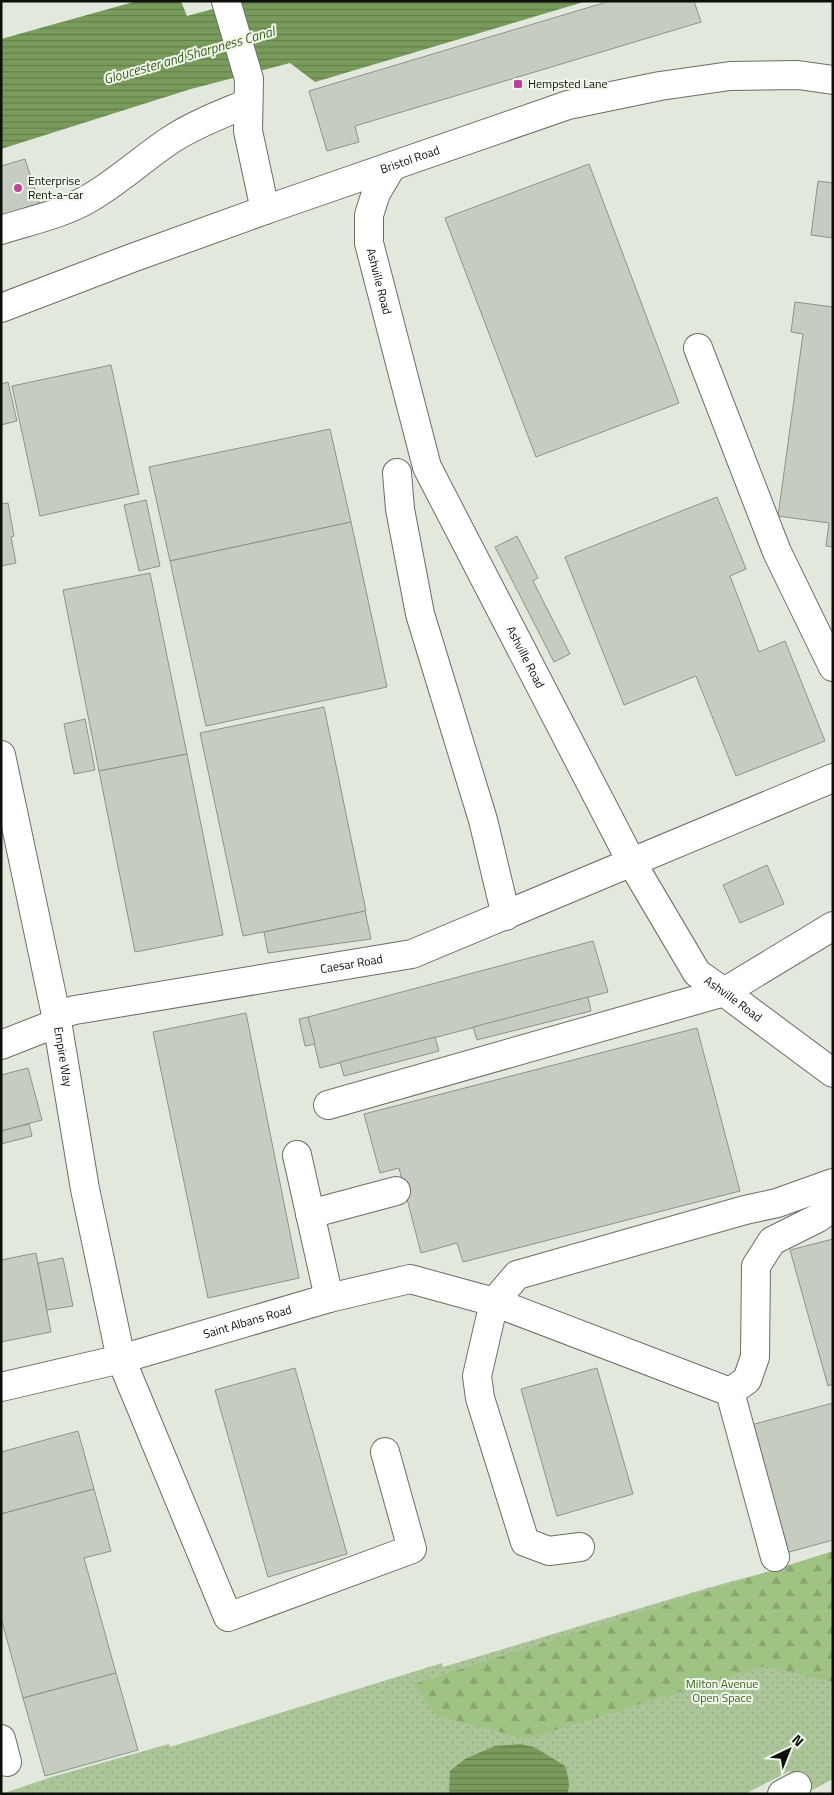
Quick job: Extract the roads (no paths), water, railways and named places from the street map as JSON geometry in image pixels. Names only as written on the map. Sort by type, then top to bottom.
[{"type":"street","points":[[226,1],[248,85],[248,131],[265,210]]},
{"type":"street","name":"Bristol Road","points":[[1,308],[265,210],[568,105],[660,86],[730,76],[798,75],[833,80]]},
{"type":"street","points":[[1,230],[64,210],[86,200],[126,174],[170,140],[193,126],[248,85]]},
{"type":"street","name":"Ashville Road","points":[[392,166],[376,193],[369,215],[369,242],[426,467],[632,863],[697,973],[833,1073]]},
{"type":"street","points":[[698,348],[777,552],[833,667]]},
{"type":"street","points":[[397,473],[400,509],[420,614],[483,820],[506,916]]},
{"type":"street","name":"Empire Way","points":[[1,755],[56,1019],[85,1189],[121,1359],[228,1616],[412,1549],[385,1452]]},
{"type":"street","name":"Caesar Road","points":[[1,1044],[56,1019],[93,1007],[412,954],[833,778]]},
{"type":"street","points":[[328,1105],[724,992],[833,926]]},
{"type":"street","points":[[297,1155],[329,1298]]},
{"type":"street","points":[[580,1547],[548,1551],[525,1542],[480,1398],[477,1376],[494,1302],[517,1275],[745,1210],[777,1203],[833,1183]]},
{"type":"street","points":[[310,1214],[396,1191]]},
{"type":"street","points":[[775,1557],[730,1392],[747,1380],[755,1357],[756,1266],[772,1241],[818,1218],[833,1207]]},
{"type":"street","name":"Saint Albans Road","points":[[1,1386],[121,1359],[329,1298],[410,1279],[494,1302],[730,1392]]},
{"type":"water","name":"Gloucester and Sharpness Canal","points":[[137,1],[181,1],[187,16],[243,1],[587,1],[315,82],[290,63],[191,89],[1,149],[1,39]]},
{"type":"water","points":[[520,1744],[534,1747],[565,1766],[569,1784],[567,1794],[449,1794],[450,1771],[465,1759],[495,1746]]},
{"type":"place","name":"Hempsted Lane","points":[[518,84]]},
{"type":"place","name":"Enterprise Rent-a-car","points":[[18,188]]},
{"type":"park label","name":"Milton Avenue Open Space","points":[[722,1691]]}]
